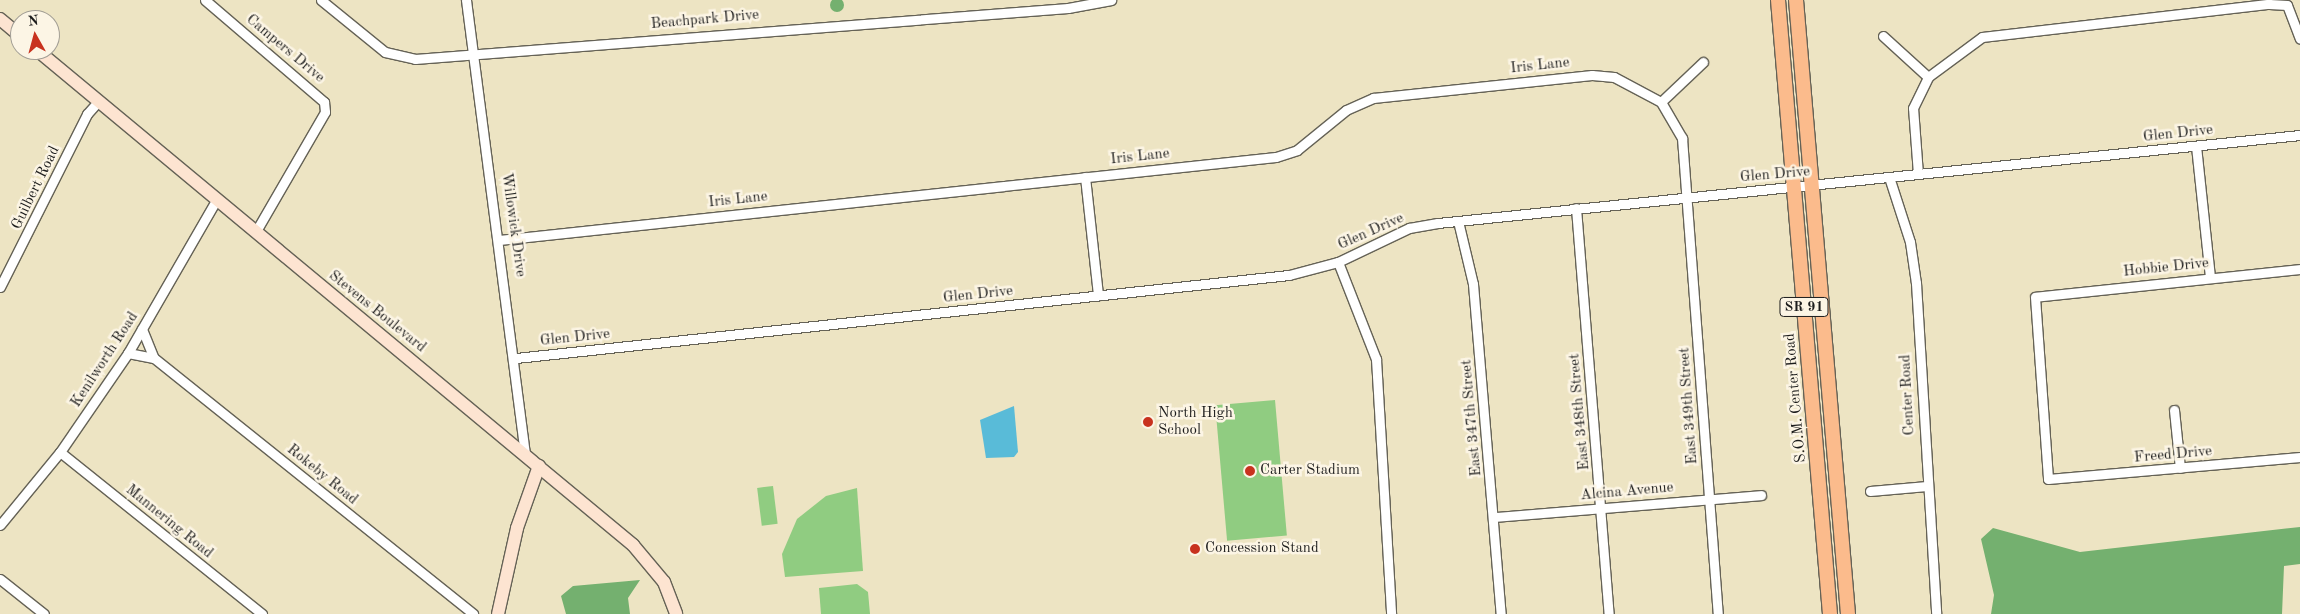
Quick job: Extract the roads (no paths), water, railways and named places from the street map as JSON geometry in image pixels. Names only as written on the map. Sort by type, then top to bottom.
[{"type":"main road","name":"S.O.M. Center Road","points":[[1778,0],[1830,614]]},
{"type":"main road","name":"SR 91","points":[[1796,0],[1848,614]]},
{"type":"street","name":"Campers Drive","points":[[204,0],[324,102],[325,112],[256,231]]},
{"type":"street","name":"Beachpark Drive","points":[[321,0],[373,44],[395,56],[473,53],[1068,8],[1111,0]]},
{"type":"street","name":"Willowick Drive","points":[[466,0],[498,240],[516,358],[525,454]]},
{"type":"street","points":[[1918,174],[1914,108],[1928,77],[1982,37],[2286,5],[2300,39]]},
{"type":"street","points":[[0,19],[10,28]]},
{"type":"street","points":[[1883,36],[1928,77]]},
{"type":"street","name":"Stevens Boulevard","points":[[48,60],[97,103],[217,199],[525,454],[652,563],[676,614]]},
{"type":"street","points":[[1660,102],[1703,62]]},
{"type":"street","name":"Iris Lane","points":[[498,240],[1276,157],[1297,150],[1346,110],[1373,98],[1592,75],[1629,82],[1660,102],[1682,138],[1689,196]]},
{"type":"street","name":"Guilbert Road","points":[[0,287],[87,114],[97,103]]},
{"type":"street","name":"Glen Drive","points":[[516,358],[1289,275],[1338,262],[1409,228],[1458,221],[2300,135]]},
{"type":"street","points":[[2196,146],[2210,277]]},
{"type":"street","points":[[1085,177],[1098,296]]},
{"type":"street","name":"Center Road","points":[[1889,178],[1910,242],[1916,283],[1936,614]]},
{"type":"street","name":"East 349th Street","points":[[1689,196],[1718,614]]},
{"type":"street","name":"Kenilworth Road","points":[[0,526],[60,452],[128,353],[217,199]]},
{"type":"street","name":"East 348th Street","points":[[1576,208],[1602,508],[1609,614]]},
{"type":"street","name":"East 347th Street","points":[[1458,221],[1473,284],[1495,517],[1501,614]]},
{"type":"street","points":[[1338,262],[1376,359],[1391,614]]},
{"type":"street","name":"Hobbie Drive","points":[[2048,479],[2035,297],[2210,277],[2300,269]]},
{"type":"street","name":"Rokeby Road","points":[[142,329],[154,358]]},
{"type":"street","name":"Rokeby Road","points":[[128,353],[154,358],[473,614]]},
{"type":"street","points":[[2174,410],[2180,468]]},
{"type":"street","name":"Mannering Road","points":[[60,452],[262,614]]},
{"type":"street","name":"Freed Drive","points":[[2048,479],[2300,457]]},
{"type":"street","points":[[498,614],[517,528],[539,466]]},
{"type":"street","points":[[1870,491],[1928,486]]},
{"type":"street","name":"Alcina Avenue","points":[[1495,517],[1762,495]]},
{"type":"street","points":[[0,579],[44,614]]},
{"type":"water","points":[[1014,406],[1018,452],[1014,457],[986,458],[980,420]]},
{"type":"place","name":"North High School","points":[[1148,422]]},
{"type":"place","name":"Carter Stadium","points":[[1250,471]]},
{"type":"place","name":"Concession Stand","points":[[1195,549]]}]
